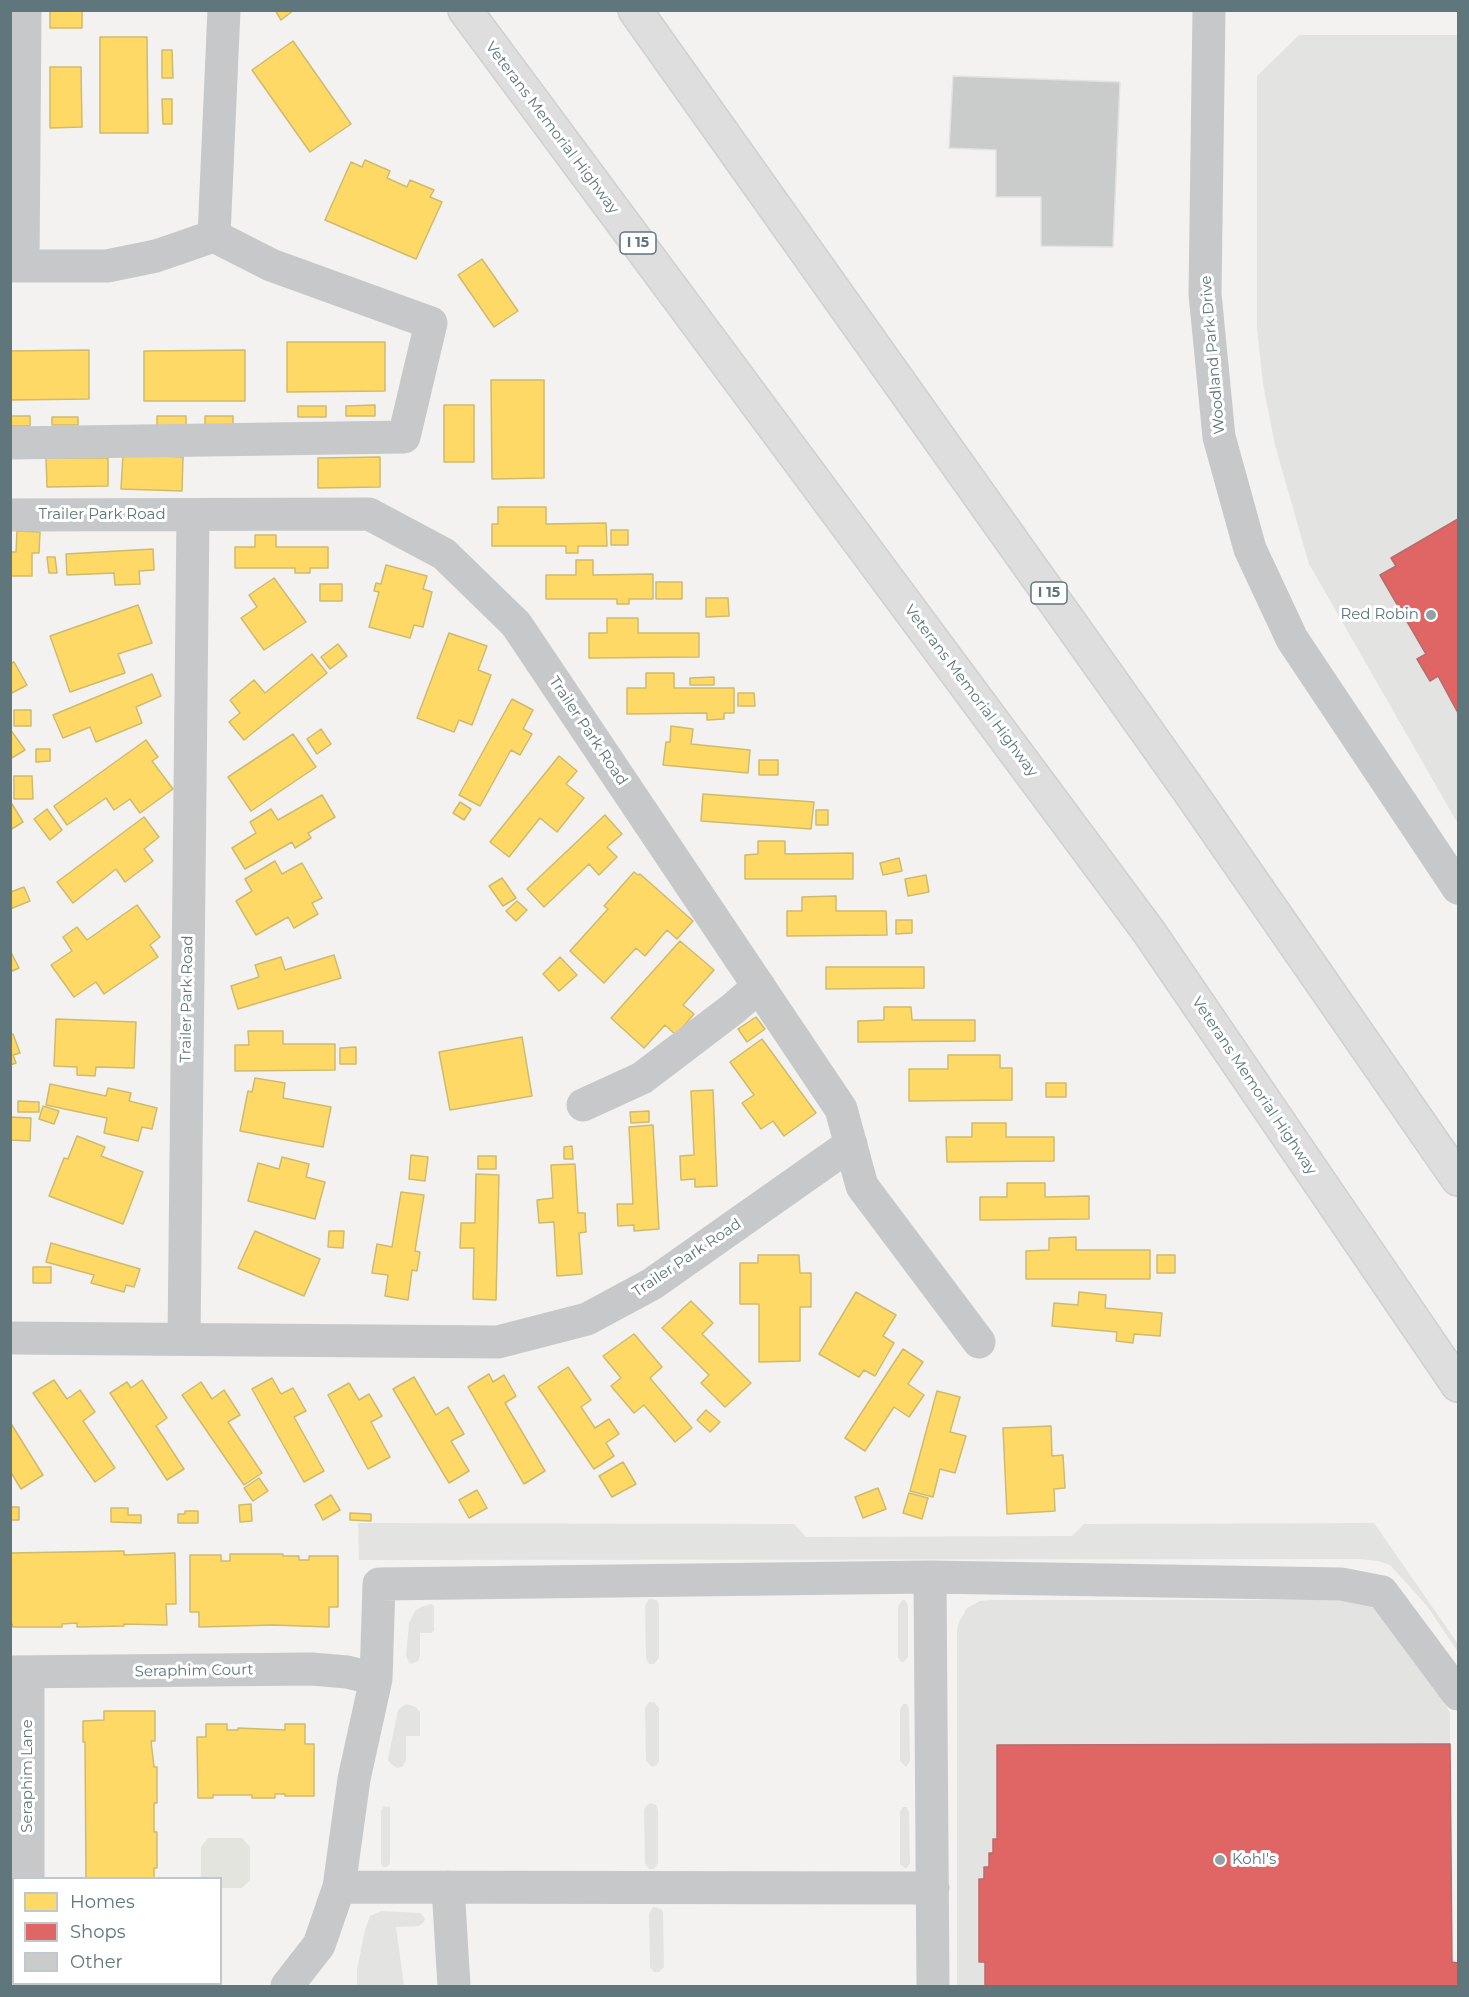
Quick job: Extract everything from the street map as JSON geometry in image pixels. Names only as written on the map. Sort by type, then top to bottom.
[{"type":"highway","name":"Veterans Memorial Highway","points":[[465,10],[1149,932],[1458,1385]]},
{"type":"highway","name":"I 15","points":[[634,10],[1190,792],[1458,1179]]},
{"type":"street","points":[[10,442],[404,437],[431,323],[271,264],[214,236],[156,256],[107,266],[17,266],[25,10]]},
{"type":"street","points":[[214,236],[224,10]]},
{"type":"street","name":"Woodland Park Drive","points":[[1209,10],[1205,294],[1219,437],[1250,549],[1292,639],[1458,888]]},
{"type":"street","name":"Trailer Park Road","points":[[10,515],[369,513],[444,554],[516,624],[841,1109],[861,1186],[979,1342]]},
{"type":"street","name":"Trailer Park Road","points":[[184,1339],[193,515]]},
{"type":"street","points":[[583,1105],[642,1078],[734,1008],[759,986]]},
{"type":"street","name":"Trailer Park Road","points":[[10,1338],[498,1342],[586,1319],[652,1284],[851,1144]]},
{"type":"street","points":[[930,1577],[933,1986]]},
{"type":"street","points":[[287,1986],[319,1945],[339,1887],[354,1779],[376,1679],[379,1584],[930,1577],[1341,1584],[1382,1592],[1458,1694]]},
{"type":"street","name":"Seraphim Court","points":[[19,1673],[312,1669],[347,1672],[376,1679]]},
{"type":"street","name":"Seraphim Lane","points":[[19,1673],[27,1877]]},
{"type":"street","points":[[339,1887],[933,1888]]},
{"type":"street","points":[[448,1887],[454,1986]]},
{"type":"shaded area","points":[[1299,35],[1458,35],[1458,824],[1309,564],[1275,445],[1263,384],[1257,329],[1257,76]]},
{"type":"shaded area","points":[[358,1523],[794,1524],[806,1537],[1072,1536],[1084,1524],[1374,1523],[1458,1644],[1458,1652],[1427,1606],[1390,1565],[1378,1561],[1358,1559],[359,1560]]},
{"type":"shaded area","points":[[649,1599],[657,1600],[659,1605],[659,1658],[654,1664],[649,1664],[646,1658],[645,1606]]},
{"type":"shaded area","points":[[902,1600],[905,1600],[908,1606],[908,1657],[904,1662],[901,1662],[898,1657],[898,1606]]},
{"type":"shaded area","name":"Kohl's","points":[[1349,1600],[1367,1604],[1379,1611],[1450,1713],[1452,1962],[1458,1963],[1458,1986],[957,1986],[957,1630],[967,1608],[980,1601]]},
{"type":"shaded area","points":[[431,1604],[434,1606],[434,1630],[432,1633],[420,1633],[420,1656],[418,1661],[411,1664],[406,1656],[409,1623],[415,1611]]},
{"type":"shaded area","points":[[649,1702],[654,1702],[659,1708],[659,1761],[652,1767],[646,1761],[645,1708]]},
{"type":"shaded area","points":[[406,1704],[416,1707],[420,1712],[420,1736],[406,1736],[406,1760],[402,1767],[397,1768],[388,1759],[398,1710]]},
{"type":"shaded area","points":[[903,1704],[907,1704],[909,1710],[910,1761],[906,1767],[900,1761],[900,1710]]},
{"type":"shaded area","points":[[651,1803],[656,1805],[658,1810],[658,1863],[654,1869],[649,1869],[645,1863],[644,1810]]},
{"type":"shaded area","points":[[384,1806],[390,1807],[390,1861],[386,1867],[383,1867],[381,1863],[381,1811]]},
{"type":"shaded area","points":[[903,1807],[907,1807],[909,1813],[910,1863],[906,1869],[900,1864],[900,1812]]},
{"type":"shaded area","points":[[208,1838],[242,1838],[250,1847],[250,1880],[242,1888],[222,1888],[222,1877],[201,1877],[201,1847]]},
{"type":"shaded area","points":[[653,1907],[661,1909],[663,1913],[664,1967],[659,1972],[654,1972],[650,1967],[649,1914]]},
{"type":"shaded area","points":[[381,1911],[421,1913],[425,1919],[419,1926],[396,1927],[404,1986],[357,1986],[357,1970],[365,1930],[370,1916]]},
{"type":"building: Homes","points":[[50,10],[82,10],[82,28],[50,28]]},
{"type":"building: Homes","points":[[275,10],[294,10],[281,20]]},
{"type":"building: Homes","points":[[100,37],[147,37],[148,133],[100,133]]},
{"type":"building: Homes","points":[[293,41],[351,124],[310,152],[252,70]]},
{"type":"building: Homes","points":[[162,50],[172,50],[173,78],[162,78]]},
{"type":"building: Homes","points":[[50,67],[81,67],[82,127],[50,128]]},
{"type":"building: Homes","points":[[162,99],[172,99],[172,124],[163,124]]},
{"type":"building: Homes","points":[[365,160],[390,171],[387,178],[407,187],[410,180],[434,190],[430,197],[442,202],[416,259],[325,220],[351,162],[362,167]]},
{"type":"building: Homes","points":[[482,259],[518,311],[494,327],[458,275]]},
{"type":"building: Homes","points":[[287,342],[385,342],[385,391],[287,392]]},
{"type":"building: Homes","points":[[89,350],[89,399],[10,400],[10,351]]},
{"type":"building: Homes","points":[[245,350],[245,401],[144,401],[144,351]]},
{"type":"building: Homes","points":[[491,380],[544,380],[544,478],[492,479]]},
{"type":"building: Homes","points":[[375,405],[375,416],[346,416],[346,406]]},
{"type":"building: Homes","points":[[444,405],[474,405],[474,462],[444,462]]},
{"type":"building: Homes","points":[[298,406],[326,406],[326,417],[298,417]]},
{"type":"building: Homes","points":[[10,416],[30,416],[30,426],[10,426]]},
{"type":"building: Homes","points":[[157,416],[186,416],[186,425],[157,426]]},
{"type":"building: Homes","points":[[205,416],[233,416],[233,425],[205,425]]},
{"type":"building: Homes","points":[[52,417],[78,417],[78,425],[52,425]]},
{"type":"building: Homes","points":[[123,454],[183,457],[182,491],[121,489]]},
{"type":"building: Homes","points":[[380,457],[380,487],[318,488],[318,458]]},
{"type":"building: Homes","points":[[46,458],[108,458],[108,486],[47,487]]},
{"type":"building: Homes","points":[[498,507],[546,507],[546,524],[606,523],[607,546],[578,546],[578,553],[566,553],[566,546],[492,546],[492,524],[498,524]]},
{"type":"building: Homes","points":[[611,530],[628,530],[628,545],[611,545]]},
{"type":"building: Homes","points":[[17,531],[40,532],[39,553],[32,553],[32,576],[10,576],[10,552],[16,552]]},
{"type":"building: Homes","points":[[255,535],[276,535],[276,547],[328,547],[328,568],[310,568],[310,573],[295,573],[295,568],[235,568],[235,547],[255,547]]},
{"type":"building: Homes","points":[[153,549],[154,570],[139,571],[140,584],[115,585],[114,573],[67,575],[66,554]]},
{"type":"building: Homes","points":[[47,557],[55,557],[57,573],[49,573]]},
{"type":"building: Homes","points":[[576,560],[593,560],[593,575],[653,574],[653,599],[629,599],[629,604],[617,604],[617,599],[546,599],[546,575],[576,575]]},
{"type":"building: Homes","points":[[386,565],[427,576],[423,589],[432,592],[423,627],[414,625],[410,638],[369,627],[379,592],[374,591],[376,583],[381,584]]},
{"type":"building: Homes","points":[[274,578],[306,622],[264,650],[241,618],[257,607],[249,595]]},
{"type":"building: Homes","points":[[656,582],[682,582],[682,599],[656,599]]},
{"type":"building: Homes","points":[[320,584],[342,584],[342,601],[320,601]]},
{"type":"building: Homes","points":[[706,598],[728,598],[729,616],[706,617]]},
{"type":"building: Homes","points":[[138,605],[152,643],[118,654],[125,673],[70,692],[50,636]]},
{"type":"building: Homes","points":[[607,618],[638,618],[638,633],[699,633],[699,657],[589,658],[589,633],[607,633]]},
{"type":"building: Homes","points":[[449,633],[487,646],[478,670],[491,675],[472,725],[459,720],[454,732],[417,718]]},
{"type":"building: Homes","points":[[338,644],[347,656],[330,669],[321,657]]},
{"type":"building: Homes","points":[[312,654],[327,673],[244,740],[229,722],[240,713],[230,700],[254,680],[265,693]]},
{"type":"building: Homes","points":[[14,662],[27,685],[10,694],[10,664]]},
{"type":"building: Homes","points":[[646,673],[674,673],[674,688],[734,688],[734,713],[724,713],[724,719],[707,720],[707,713],[627,714],[627,688],[646,688]]},
{"type":"building: Homes","points":[[152,674],[161,696],[136,707],[142,723],[96,742],[90,727],[63,738],[53,715]]},
{"type":"building: Homes","points":[[714,677],[714,685],[690,685],[690,678]]},
{"type":"building: Homes","points":[[738,693],[754,693],[755,706],[738,706]]},
{"type":"building: Homes","points":[[512,699],[533,710],[523,729],[532,734],[520,755],[511,750],[480,806],[459,795]]},
{"type":"building: Homes","points":[[14,710],[31,710],[31,726],[14,726]]},
{"type":"building: Homes","points":[[671,726],[693,729],[691,744],[750,750],[748,773],[663,765],[666,742],[670,742]]},
{"type":"building: Homes","points":[[10,729],[25,750],[10,759]]},
{"type":"building: Homes","points":[[321,729],[331,744],[317,754],[307,739]]},
{"type":"building: Homes","points":[[293,734],[316,767],[251,811],[228,777]]},
{"type":"building: Homes","points":[[146,740],[158,757],[152,761],[173,789],[140,813],[130,799],[114,810],[106,798],[67,825],[54,806]]},
{"type":"building: Homes","points":[[36,749],[50,749],[50,761],[36,762]]},
{"type":"building: Homes","points":[[559,756],[577,771],[566,784],[584,798],[557,832],[540,818],[509,857],[490,842]]},
{"type":"building: Homes","points":[[759,760],[778,760],[778,775],[759,775]]},
{"type":"building: Homes","points":[[14,776],[32,776],[33,799],[14,799]]},
{"type":"building: Homes","points":[[703,794],[814,802],[811,829],[701,821]]},
{"type":"building: Homes","points":[[322,795],[335,817],[308,833],[311,838],[295,848],[292,842],[245,869],[232,848],[256,833],[250,822],[271,809],[278,820]]},
{"type":"building: Homes","points":[[460,802],[471,809],[464,820],[453,813]]},
{"type":"building: Homes","points":[[12,804],[23,822],[10,830],[10,805]]},
{"type":"building: Homes","points":[[47,809],[62,830],[50,840],[34,819]]},
{"type":"building: Homes","points":[[816,810],[828,810],[828,825],[816,825]]},
{"type":"building: Homes","points":[[605,815],[622,834],[607,847],[617,857],[599,875],[589,864],[544,907],[527,889]]},
{"type":"building: Homes","points":[[144,817],[159,837],[144,849],[153,861],[125,882],[116,869],[73,903],[57,882]]},
{"type":"building: Homes","points":[[758,841],[785,841],[785,854],[853,853],[853,879],[745,879],[745,855],[758,854]]},
{"type":"building: Homes","points":[[899,858],[902,871],[883,875],[880,863]]},
{"type":"building: Homes","points":[[275,861],[282,874],[302,863],[322,898],[312,903],[318,914],[294,928],[288,917],[256,935],[236,901],[252,891],[245,879]]},
{"type":"building: Homes","points":[[634,872],[640,874],[693,921],[677,939],[667,930],[645,956],[636,948],[604,983],[570,951],[608,909],[604,906]]},
{"type":"building: Homes","points":[[926,875],[929,892],[908,896],[905,879]]},
{"type":"building: Homes","points":[[502,878],[516,898],[503,906],[489,886]]},
{"type":"building: Homes","points":[[24,887],[30,901],[10,909],[10,890],[11,892]]},
{"type":"building: Homes","points":[[836,896],[836,911],[886,911],[887,935],[787,936],[787,911],[802,911],[802,897]]},
{"type":"building: Homes","points":[[517,901],[527,910],[516,921],[506,911]]},
{"type":"building: Homes","points":[[137,905],[160,937],[150,945],[158,957],[104,994],[96,982],[74,997],[51,965],[72,951],[63,937],[77,927],[87,940]]},
{"type":"building: Homes","points":[[896,920],[912,920],[912,933],[896,934]]},
{"type":"building: Homes","points":[[680,941],[714,970],[683,1005],[694,1014],[676,1035],[665,1025],[644,1048],[611,1018]]},
{"type":"building: Homes","points":[[10,953],[19,968],[10,972]]},
{"type":"building: Homes","points":[[334,955],[341,978],[238,1009],[231,986],[259,977],[255,965],[281,957],[285,970]]},
{"type":"building: Homes","points":[[560,957],[577,975],[559,991],[543,974]]},
{"type":"building: Homes","points":[[826,967],[924,967],[924,988],[826,989]]},
{"type":"building: Homes","points":[[884,1007],[911,1007],[912,1020],[975,1020],[975,1041],[858,1042],[858,1021],[884,1020]]},
{"type":"building: Homes","points":[[756,1017],[765,1029],[747,1042],[738,1029]]},
{"type":"building: Homes","points":[[56,1019],[136,1022],[134,1068],[96,1067],[95,1076],[77,1075],[77,1067],[54,1066]]},
{"type":"building: Homes","points":[[248,1031],[283,1031],[283,1044],[335,1044],[335,1070],[235,1071],[235,1045],[249,1045]]},
{"type":"building: Homes","points":[[13,1034],[20,1053],[13,1055],[16,1063],[10,1065],[10,1035]]},
{"type":"building: Homes","points":[[522,1037],[532,1096],[450,1110],[439,1052]]},
{"type":"building: Homes","points":[[762,1039],[816,1113],[784,1136],[773,1121],[761,1129],[742,1103],[754,1095],[730,1062]]},
{"type":"building: Homes","points":[[356,1047],[356,1064],[340,1064],[340,1048]]},
{"type":"building: Homes","points":[[948,1055],[1000,1055],[1000,1068],[1012,1068],[1012,1100],[909,1101],[909,1069],[948,1069]]},
{"type":"building: Homes","points":[[255,1078],[285,1083],[283,1098],[331,1107],[323,1147],[240,1131],[248,1091],[252,1092]]},
{"type":"building: Homes","points":[[1046,1083],[1066,1083],[1066,1097],[1046,1097]]},
{"type":"building: Homes","points":[[50,1084],[106,1096],[108,1088],[131,1093],[129,1101],[157,1108],[152,1129],[142,1127],[138,1141],[104,1133],[107,1118],[46,1105]]},
{"type":"building: Homes","points":[[713,1090],[717,1186],[695,1187],[695,1179],[681,1180],[680,1156],[694,1155],[691,1091]]},
{"type":"building: Homes","points":[[18,1101],[39,1102],[39,1112],[18,1112]]},
{"type":"building: Homes","points":[[43,1106],[59,1111],[54,1124],[39,1119]]},
{"type":"building: Homes","points":[[649,1111],[649,1122],[631,1123],[630,1112]]},
{"type":"building: Homes","points":[[10,1117],[31,1118],[30,1141],[10,1140]]},
{"type":"building: Homes","points":[[972,1123],[1006,1123],[1006,1137],[1054,1137],[1054,1161],[947,1162],[946,1137],[972,1137]]},
{"type":"building: Homes","points":[[653,1125],[659,1229],[634,1231],[634,1225],[618,1226],[617,1204],[633,1204],[629,1127]]},
{"type":"building: Homes","points":[[77,1136],[105,1147],[101,1156],[143,1172],[123,1224],[49,1196],[64,1158],[68,1159]]},
{"type":"building: Homes","points":[[572,1146],[573,1159],[564,1159],[564,1147]]},
{"type":"building: Homes","points":[[411,1155],[428,1157],[425,1181],[409,1179]]},
{"type":"building: Homes","points":[[478,1156],[496,1156],[496,1169],[478,1169]]},
{"type":"building: Homes","points":[[282,1157],[309,1164],[306,1177],[325,1182],[315,1219],[248,1201],[258,1163],[279,1169]]},
{"type":"building: Homes","points":[[575,1164],[578,1213],[585,1213],[586,1232],[579,1233],[582,1274],[557,1276],[554,1222],[539,1223],[537,1200],[553,1198],[551,1165]]},
{"type":"building: Homes","points":[[476,1174],[499,1175],[496,1300],[473,1299],[474,1248],[460,1248],[461,1223],[475,1223]]},
{"type":"building: Homes","points":[[1007,1183],[1045,1183],[1045,1197],[1089,1196],[1089,1219],[980,1220],[980,1197],[1007,1197]]},
{"type":"building: Homes","points":[[401,1192],[424,1195],[415,1251],[420,1252],[417,1271],[412,1270],[408,1300],[385,1296],[388,1275],[372,1273],[377,1244],[392,1247]]},
{"type":"building: Homes","points":[[255,1231],[320,1259],[304,1296],[238,1268]]},
{"type":"building: Homes","points":[[329,1231],[344,1231],[343,1248],[328,1247]]},
{"type":"building: Homes","points":[[1076,1237],[1076,1250],[1150,1250],[1150,1279],[1026,1279],[1026,1251],[1049,1250],[1049,1238]]},
{"type":"building: Homes","points":[[51,1243],[140,1269],[134,1287],[126,1285],[124,1292],[91,1283],[94,1275],[46,1262]]},
{"type":"building: Homes","points":[[758,1255],[799,1255],[800,1273],[811,1273],[811,1307],[800,1307],[800,1361],[759,1362],[759,1304],[740,1304],[740,1263],[758,1263]]},
{"type":"building: Homes","points":[[1157,1255],[1175,1255],[1175,1273],[1157,1273]]},
{"type":"building: Homes","points":[[33,1267],[51,1267],[51,1283],[33,1283]]},
{"type":"building: Homes","points":[[856,1292],[896,1315],[883,1336],[894,1343],[875,1376],[864,1370],[859,1377],[819,1354]]},
{"type":"building: Homes","points":[[1079,1292],[1106,1295],[1105,1308],[1162,1313],[1160,1336],[1134,1334],[1133,1343],[1116,1341],[1117,1332],[1052,1326],[1054,1303],[1078,1305]]},
{"type":"building: Homes","points":[[691,1301],[713,1323],[702,1334],[751,1383],[725,1407],[701,1383],[709,1375],[662,1328]]},
{"type":"building: Homes","points":[[634,1334],[662,1367],[650,1378],[692,1428],[675,1442],[644,1405],[634,1413],[611,1386],[621,1378],[603,1356]]},
{"type":"building: Homes","points":[[903,1349],[923,1362],[908,1384],[924,1395],[909,1417],[894,1407],[865,1451],[845,1438]]},
{"type":"building: Homes","points":[[568,1367],[591,1400],[581,1407],[595,1428],[609,1419],[619,1434],[606,1443],[614,1456],[594,1469],[538,1387]]},
{"type":"building: Homes","points":[[489,1374],[493,1382],[504,1375],[516,1396],[505,1403],[545,1471],[524,1484],[468,1387]]},
{"type":"building: Homes","points":[[414,1377],[436,1415],[448,1407],[464,1434],[451,1441],[469,1471],[449,1483],[393,1389]]},
{"type":"building: Homes","points":[[272,1378],[281,1394],[293,1388],[306,1411],[294,1417],[324,1471],[304,1482],[252,1389]]},
{"type":"building: Homes","points":[[54,1380],[67,1399],[80,1390],[95,1412],[83,1421],[115,1468],[95,1482],[33,1393]]},
{"type":"building: Homes","points":[[142,1380],[167,1418],[156,1426],[184,1469],[167,1480],[110,1393],[127,1382],[131,1388]]},
{"type":"building: Homes","points":[[201,1382],[212,1399],[224,1390],[240,1415],[228,1422],[262,1473],[244,1485],[182,1395]]},
{"type":"building: Homes","points":[[349,1383],[359,1400],[369,1394],[382,1416],[371,1422],[390,1457],[368,1469],[328,1395]]},
{"type":"building: Homes","points":[[937,1391],[960,1397],[950,1432],[966,1436],[955,1473],[940,1469],[933,1497],[910,1491]]},
{"type":"building: Homes","points":[[706,1410],[720,1422],[710,1432],[697,1420]]},
{"type":"building: Homes","points":[[10,1422],[43,1475],[21,1489],[10,1471]]},
{"type":"building: Homes","points":[[1051,1426],[1052,1456],[1063,1455],[1065,1488],[1054,1489],[1055,1511],[1007,1514],[1003,1428]]},
{"type":"building: Homes","points":[[623,1462],[636,1484],[612,1497],[599,1476]]},
{"type":"building: Homes","points":[[259,1478],[268,1491],[253,1501],[244,1488]]},
{"type":"building: Homes","points":[[878,1488],[886,1509],[863,1518],[855,1497]]},
{"type":"building: Homes","points":[[477,1490],[487,1508],[469,1518],[459,1500]]},
{"type":"building: Homes","points":[[909,1493],[928,1498],[922,1519],[903,1513]]},
{"type":"building: Homes","points":[[331,1495],[340,1510],[323,1520],[315,1505]]},
{"type":"building: Homes","points":[[251,1504],[252,1521],[240,1522],[239,1505]]},
{"type":"building: Homes","points":[[10,1507],[19,1507],[19,1520],[10,1520]]},
{"type":"building: Homes","points":[[111,1508],[128,1508],[128,1515],[141,1515],[141,1523],[111,1522]]},
{"type":"building: Homes","points":[[185,1511],[198,1511],[198,1523],[178,1523],[178,1514],[185,1514]]},
{"type":"building: Homes","points":[[350,1513],[371,1514],[371,1521],[350,1520]]},
{"type":"building: Homes","points":[[124,1551],[124,1555],[175,1553],[176,1604],[166,1604],[167,1625],[124,1624],[124,1626],[77,1627],[77,1623],[62,1624],[62,1627],[13,1627],[12,1624],[10,1625],[10,1553]]},
{"type":"building: Homes","points":[[230,1554],[283,1554],[283,1556],[299,1556],[299,1560],[309,1560],[309,1556],[338,1556],[338,1607],[329,1607],[329,1627],[273,1625],[199,1627],[199,1612],[190,1612],[190,1555],[221,1555],[221,1561],[230,1561]]},
{"type":"building: Homes","points":[[104,1711],[155,1711],[155,1741],[151,1741],[154,1767],[157,1767],[154,1832],[157,1832],[157,1868],[154,1868],[154,1877],[86,1877],[83,1721],[104,1720]]},
{"type":"building: Homes","points":[[206,1724],[227,1724],[227,1730],[238,1730],[238,1728],[285,1730],[285,1724],[305,1724],[305,1744],[314,1744],[314,1796],[275,1794],[275,1798],[252,1798],[252,1795],[213,1795],[213,1798],[198,1798],[197,1737],[206,1737]]},
{"type":"building: Shops","name":"Red Robin","points":[[1458,519],[1458,713],[1438,676],[1430,681],[1417,659],[1426,654],[1380,575],[1396,566],[1391,558]]},
{"type":"building: Shops","name":"Kohl's","points":[[1450,1744],[1452,1962],[1458,1963],[1458,1986],[985,1986],[985,1962],[979,1962],[979,1879],[984,1879],[984,1867],[989,1867],[989,1853],[993,1853],[993,1839],[997,1839],[997,1745]]},
{"type":"building: Other","points":[[953,76],[1120,82],[1113,247],[1041,246],[1041,197],[996,197],[996,150],[949,148]]},
{"type":"place","name":"Red Robin","points":[[1431,615]]},
{"type":"place","name":"Kohl's","points":[[1220,1860]]}]
